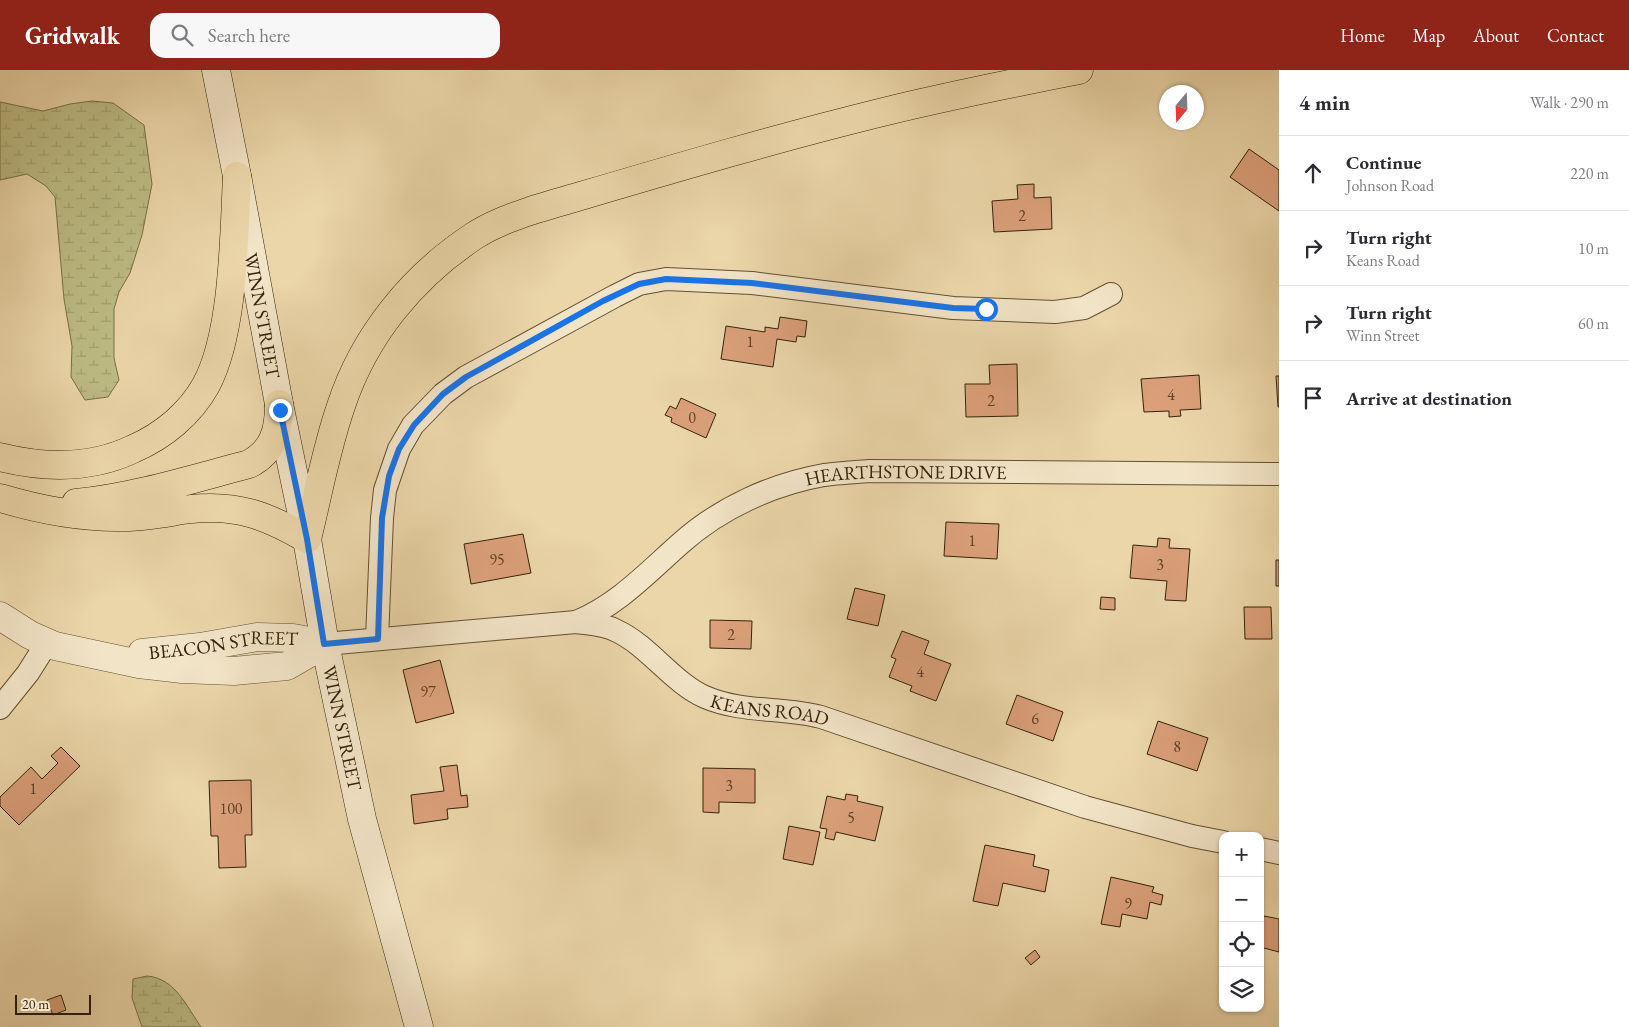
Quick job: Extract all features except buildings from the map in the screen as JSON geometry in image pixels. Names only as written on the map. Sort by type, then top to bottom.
[{"type":"highway","points":[[0,498],[76,514],[123,517],[191,510],[233,509],[275,521],[307,539],[341,406],[367,348],[384,320],[410,290],[440,262],[475,235],[533,210],[752,147],[971,91],[1079,70]]},
{"type":"highway","points":[[0,457],[32,464],[50,465],[69,465],[106,459],[124,454],[152,440],[186,413],[199,396],[210,376],[222,336],[229,298],[237,176]]},
{"type":"highway","points":[[27,505],[62,504],[111,498],[249,464],[262,456],[273,441],[279,420],[279,404]]},
{"type":"main road","name":"WINN STREET","points":[[216,70],[279,404],[307,539],[324,644],[362,819],[419,1027]]},
{"type":"main road","name":"BEACON STREET","points":[[0,616],[30,636],[47,643],[139,664],[182,670],[252,670],[287,666],[324,644]]},
{"type":"street","points":[[378,639],[382,518],[385,490],[399,449],[414,425],[443,394],[466,377],[639,284],[666,279],[752,283],[953,308],[1055,312],[1084,308],[1110,294]]},
{"type":"street","name":"HEARTHSTONE DRIVE","points":[[576,622],[605,608],[642,579],[682,542],[728,510],[759,495],[824,475],[869,471],[1279,474]]},
{"type":"street","name":"KEANS ROAD","points":[[324,644],[576,622],[599,625],[616,630],[639,646],[695,692],[722,703],[750,708],[800,712],[821,717],[1085,807],[1184,834],[1219,841]]},
{"type":"street","points":[[0,708],[28,673],[47,643]]},
{"type":"street","points":[[1264,851],[1279,853]]},
{"type":"green space","points":[[92,101],[113,103],[144,125],[152,184],[142,235],[130,273],[119,292],[114,309],[114,358],[119,380],[108,397],[85,400],[71,377],[72,346],[64,299],[55,197],[46,186],[27,174],[0,180],[0,102],[43,111]]},
{"type":"green space","points":[[147,976],[157,978],[173,988],[201,1027],[142,1027],[132,998],[133,979]]},
{"type":"route","points":[[280,410],[307,539],[324,644],[378,639],[383,504],[393,463],[406,437],[432,403],[454,385],[603,301],[639,284],[666,279],[752,283],[953,308],[986,309]]}]
